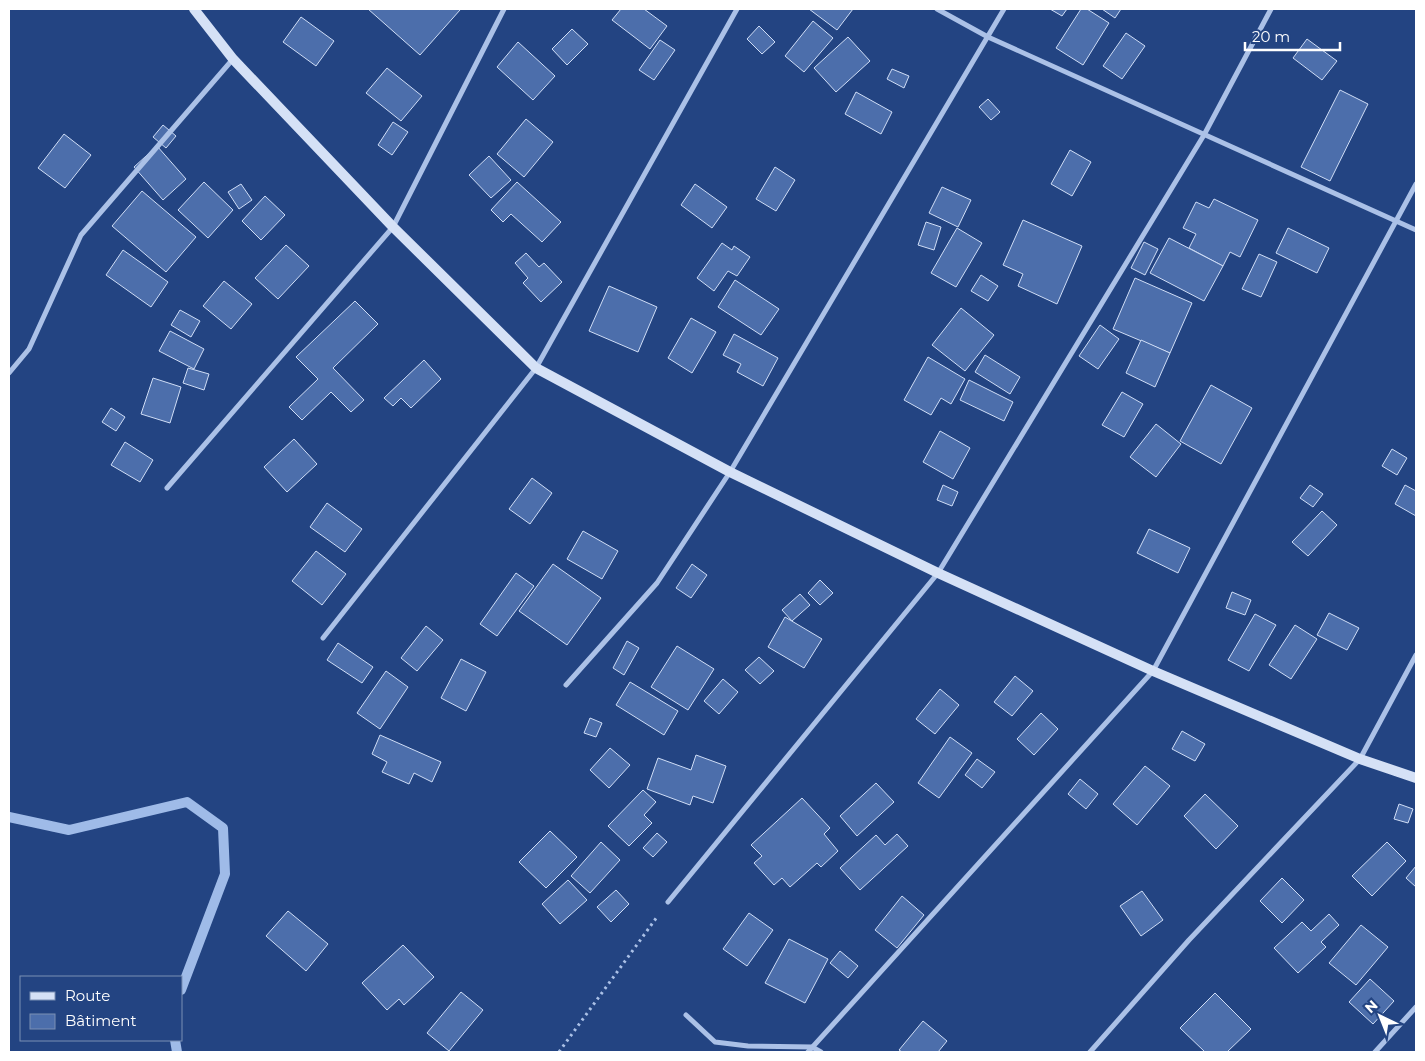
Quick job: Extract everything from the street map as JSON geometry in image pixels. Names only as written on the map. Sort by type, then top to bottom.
[{"type":"street","points":[[194,9],[233,59],[393,227],[536,368],[730,472],[938,573],[1153,670],[1360,759],[1416,778]]},
{"type":"street","points":[[167,488],[393,227],[504,9]]},
{"type":"street","points":[[324,638],[536,368],[737,9]]},
{"type":"street","points":[[937,9],[988,37],[1416,230]]},
{"type":"street","points":[[566,685],[657,583],[730,472],[1004,9]]},
{"type":"street","points":[[668,902],[938,573],[1204,135],[1271,9]]},
{"type":"street","points":[[9,373],[29,349],[81,235],[233,59]]},
{"type":"street","points":[[808,1052],[1153,670],[1394,221],[1416,184]]},
{"type":"street","points":[[1090,1052],[1189,940],[1360,759],[1416,655]]},
{"type":"street","points":[[1375,1052],[1416,1007]]},
{"type":"street","points":[[686,1015],[715,1042],[748,1046],[812,1047],[821,1052]]},
{"type":"path","points":[[559,1052],[668,902]]},
{"type":"building","points":[[368,9],[458,9],[460,10],[420,55]]},
{"type":"building","points":[[621,9],[644,9],[667,26],[650,49],[612,20]]},
{"type":"building","points":[[809,9],[853,9],[837,30]]},
{"type":"building","points":[[1050,9],[1067,9],[1062,16]]},
{"type":"building","points":[[1081,9],[1087,9],[1109,23],[1083,65],[1056,48]]},
{"type":"building","points":[[1102,9],[1121,9],[1115,18]]},
{"type":"building","points":[[301,17],[334,41],[316,66],[283,42]]},
{"type":"building","points":[[813,21],[833,38],[804,72],[785,56]]},
{"type":"building","points":[[759,26],[775,42],[762,54],[747,39]]},
{"type":"building","points":[[572,29],[588,44],[567,65],[552,49]]},
{"type":"building","points":[[1126,33],[1145,46],[1122,79],[1103,66]]},
{"type":"building","points":[[848,37],[870,61],[836,92],[814,68]]},
{"type":"building","points":[[1307,39],[1337,61],[1322,80],[1293,58]]},
{"type":"building","points":[[660,40],[675,50],[654,80],[639,70]]},
{"type":"building","points":[[518,42],[555,76],[533,100],[497,67]]},
{"type":"building","points":[[387,68],[422,96],[401,121],[366,93]]},
{"type":"building","points":[[892,69],[909,76],[904,88],[887,79]]},
{"type":"building","points":[[1340,90],[1368,104],[1330,181],[1301,167]]},
{"type":"building","points":[[856,92],[892,112],[881,134],[845,114]]},
{"type":"building","points":[[988,99],[1000,112],[991,120],[979,107]]},
{"type":"building","points":[[526,119],[553,142],[524,177],[497,154]]},
{"type":"building","points":[[393,122],[408,132],[392,155],[378,145]]},
{"type":"building","points":[[163,125],[176,136],[166,148],[153,137]]},
{"type":"building","points":[[64,134],[91,155],[65,188],[38,168]]},
{"type":"building","points":[[157,146],[186,179],[163,200],[134,167]]},
{"type":"building","points":[[1070,150],[1091,162],[1072,196],[1051,184]]},
{"type":"building","points":[[489,156],[511,180],[491,198],[469,175]]},
{"type":"building","points":[[775,167],[795,180],[776,211],[756,199]]},
{"type":"building","points":[[204,182],[233,210],[208,238],[178,210]]},
{"type":"building","points":[[517,182],[561,222],[542,242],[511,214],[503,222],[491,210]]},
{"type":"building","points":[[241,184],[252,200],[239,209],[228,192]]},
{"type":"building","points":[[695,184],[727,207],[712,228],[681,205]]},
{"type":"building","points":[[942,187],[971,200],[958,227],[929,213]]},
{"type":"building","points":[[142,191],[196,237],[166,272],[112,226]]},
{"type":"building","points":[[265,196],[285,215],[261,240],[242,221]]},
{"type":"building","points":[[1214,199],[1258,220],[1240,257],[1230,252],[1223,266],[1189,248],[1196,234],[1183,228],[1196,202],[1209,208]]},
{"type":"building","points":[[1023,220],[1082,246],[1057,304],[1018,286],[1023,274],[1003,265]]},
{"type":"building","points":[[926,222],[941,227],[934,250],[918,245]]},
{"type":"building","points":[[957,228],[982,243],[956,287],[931,273]]},
{"type":"building","points":[[1288,228],[1329,248],[1317,273],[1276,253]]},
{"type":"building","points":[[1169,238],[1223,266],[1204,301],[1150,273]]},
{"type":"building","points":[[1144,242],[1158,249],[1145,275],[1131,268]]},
{"type":"building","points":[[722,243],[732,250],[734,246],[750,257],[737,276],[728,271],[714,291],[697,278]]},
{"type":"building","points":[[286,245],[309,266],[278,299],[255,278]]},
{"type":"building","points":[[123,250],[168,282],[151,307],[106,275]]},
{"type":"building","points":[[526,253],[539,267],[544,263],[562,282],[541,302],[523,283],[528,278],[515,263]]},
{"type":"building","points":[[1259,254],[1277,262],[1261,297],[1242,289]]},
{"type":"building","points":[[981,275],[998,286],[988,301],[971,291]]},
{"type":"building","points":[[1135,278],[1192,303],[1170,353],[1113,329]]},
{"type":"building","points":[[735,280],[779,309],[761,335],[718,307]]},
{"type":"building","points":[[224,281],[252,304],[231,329],[203,306]]},
{"type":"building","points":[[609,286],[657,307],[638,352],[589,331]]},
{"type":"building","points":[[355,301],[378,324],[333,368],[364,400],[351,412],[331,392],[302,420],[289,407],[318,379],[296,357]]},
{"type":"building","points":[[961,308],[994,335],[965,371],[932,345]]},
{"type":"building","points":[[180,310],[200,321],[191,337],[171,325]]},
{"type":"building","points":[[691,318],[716,332],[692,373],[668,358]]},
{"type":"building","points":[[1100,325],[1119,339],[1098,369],[1079,356]]},
{"type":"building","points":[[170,331],[204,349],[194,369],[159,351]]},
{"type":"building","points":[[734,334],[778,358],[763,386],[737,372],[741,364],[723,355]]},
{"type":"building","points":[[1141,340],[1170,353],[1155,387],[1126,373]]},
{"type":"building","points":[[985,355],[1020,377],[1010,394],[975,372]]},
{"type":"building","points":[[928,357],[965,379],[951,404],[941,398],[931,415],[904,400]]},
{"type":"building","points":[[424,360],[441,379],[411,408],[401,398],[393,406],[384,398]]},
{"type":"building","points":[[188,368],[209,374],[204,390],[183,383]]},
{"type":"building","points":[[153,378],[181,387],[170,423],[141,414]]},
{"type":"building","points":[[969,380],[1013,402],[1004,421],[960,400]]},
{"type":"building","points":[[1211,385],[1252,408],[1221,464],[1180,441]]},
{"type":"building","points":[[1122,392],[1143,404],[1124,437],[1102,425]]},
{"type":"building","points":[[111,408],[125,417],[116,431],[102,422]]},
{"type":"building","points":[[1156,424],[1181,444],[1156,477],[1130,457]]},
{"type":"building","points":[[940,431],[970,448],[953,479],[923,462]]},
{"type":"building","points":[[294,439],[317,464],[287,492],[264,467]]},
{"type":"building","points":[[125,442],[153,460],[140,482],[111,465]]},
{"type":"building","points":[[1392,449],[1407,458],[1397,475],[1382,466]]},
{"type":"building","points":[[532,478],[552,493],[530,524],[509,509]]},
{"type":"building","points":[[943,485],[958,492],[952,506],[937,500]]},
{"type":"building","points":[[1310,485],[1323,494],[1313,507],[1300,498]]},
{"type":"building","points":[[1405,485],[1416,491],[1416,516],[1395,504]]},
{"type":"building","points":[[327,503],[362,529],[345,552],[310,527]]},
{"type":"building","points":[[1322,511],[1337,525],[1308,556],[1292,542]]},
{"type":"building","points":[[1149,529],[1190,548],[1178,573],[1137,553]]},
{"type":"building","points":[[583,531],[618,551],[602,579],[567,559]]},
{"type":"building","points":[[316,551],[346,574],[322,605],[292,581]]},
{"type":"building","points":[[553,564],[601,598],[567,645],[519,611]]},
{"type":"building","points":[[692,564],[707,575],[691,598],[676,588]]},
{"type":"building","points":[[516,573],[534,586],[497,636],[480,624]]},
{"type":"building","points":[[820,580],[833,593],[820,605],[808,593]]},
{"type":"building","points":[[1232,592],[1251,600],[1245,615],[1226,608]]},
{"type":"building","points":[[800,594],[810,605],[792,621],[782,610]]},
{"type":"building","points":[[1329,613],[1359,628],[1347,650],[1317,635]]},
{"type":"building","points":[[1255,614],[1276,625],[1249,671],[1228,660]]},
{"type":"building","points":[[785,617],[822,639],[804,668],[768,647]]},
{"type":"building","points":[[1295,625],[1317,639],[1291,679],[1269,665]]},
{"type":"building","points":[[426,626],[443,640],[417,671],[401,658]]},
{"type":"building","points":[[627,641],[639,648],[624,675],[613,668]]},
{"type":"building","points":[[338,643],[373,667],[362,683],[327,660]]},
{"type":"building","points":[[677,646],[714,669],[688,710],[651,687]]},
{"type":"building","points":[[759,657],[774,671],[760,684],[745,670]]},
{"type":"building","points":[[461,659],[486,672],[466,711],[441,698]]},
{"type":"building","points":[[386,671],[408,687],[380,729],[357,713]]},
{"type":"building","points":[[1015,676],[1033,691],[1012,716],[994,702]]},
{"type":"building","points":[[723,679],[738,692],[719,714],[704,701]]},
{"type":"building","points":[[630,682],[678,711],[664,735],[616,705]]},
{"type":"building","points":[[940,689],[959,705],[935,734],[916,719]]},
{"type":"building","points":[[1041,713],[1058,729],[1034,755],[1017,739]]},
{"type":"building","points":[[590,718],[602,723],[596,737],[584,733]]},
{"type":"building","points":[[1182,731],[1205,744],[1195,761],[1172,749]]},
{"type":"building","points":[[380,735],[441,762],[432,782],[414,773],[409,784],[382,772],[387,762],[372,754]]},
{"type":"building","points":[[950,737],[972,753],[939,798],[918,783]]},
{"type":"building","points":[[610,748],[630,765],[609,788],[590,770]]},
{"type":"building","points":[[696,755],[726,766],[713,803],[693,796],[690,805],[647,789],[658,758],[691,770]]},
{"type":"building","points":[[977,759],[995,772],[982,788],[965,775]]},
{"type":"building","points":[[1145,766],[1170,786],[1137,825],[1113,804]]},
{"type":"building","points":[[1080,779],[1098,794],[1086,809],[1068,794]]},
{"type":"building","points":[[876,783],[894,802],[857,836],[840,816]]},
{"type":"building","points":[[643,790],[656,802],[644,815],[652,823],[629,846],[608,826]]},
{"type":"building","points":[[1205,794],[1238,826],[1216,849],[1184,816]]},
{"type":"building","points":[[802,798],[830,828],[824,834],[838,851],[821,867],[817,863],[790,887],[782,878],[774,885],[754,863],[762,856],[751,845]]},
{"type":"building","points":[[1399,804],[1413,809],[1408,823],[1394,819]]},
{"type":"building","points":[[550,831],[577,857],[546,888],[519,862]]},
{"type":"building","points":[[657,833],[667,842],[653,857],[643,848]]},
{"type":"building","points":[[897,834],[908,846],[860,890],[840,868],[876,835],[885,845]]},
{"type":"building","points":[[601,842],[620,860],[590,893],[571,876]]},
{"type":"building","points":[[1387,842],[1406,861],[1372,896],[1352,876]]},
{"type":"building","points":[[1416,866],[1416,887],[1406,878]]},
{"type":"building","points":[[1282,878],[1304,900],[1282,923],[1260,901]]},
{"type":"building","points":[[568,880],[587,900],[560,924],[542,904]]},
{"type":"building","points":[[616,890],[629,904],[611,922],[597,907]]},
{"type":"building","points":[[1142,891],[1163,920],[1141,936],[1120,906]]},
{"type":"building","points":[[902,896],[924,915],[897,948],[875,930]]},
{"type":"building","points":[[288,911],[328,944],[306,971],[266,936]]},
{"type":"building","points":[[749,913],[773,930],[747,966],[723,949]]},
{"type":"building","points":[[1329,914],[1339,925],[1321,942],[1326,947],[1298,973],[1274,948],[1302,922],[1311,931]]},
{"type":"building","points":[[1361,925],[1388,947],[1356,985],[1329,963]]},
{"type":"building","points":[[789,939],[828,959],[805,1003],[765,983]]},
{"type":"building","points":[[403,945],[434,977],[404,1005],[399,999],[387,1010],[362,983]]},
{"type":"building","points":[[840,951],[858,966],[848,978],[830,963]]},
{"type":"building","points":[[1370,979],[1394,1001],[1373,1024],[1349,1002]]},
{"type":"building","points":[[461,992],[483,1010],[449,1051],[427,1033]]},
{"type":"building","points":[[1215,993],[1251,1029],[1227,1052],[1205,1052],[1180,1028]]},
{"type":"building","points":[[923,1021],[947,1041],[938,1052],[902,1052],[899,1050]]},
{"type":"waterway","points":[[9,817],[69,830],[187,802],[223,828],[225,874],[182,987]]},
{"type":"waterway","points":[[175,1041],[177,1052]]}]
